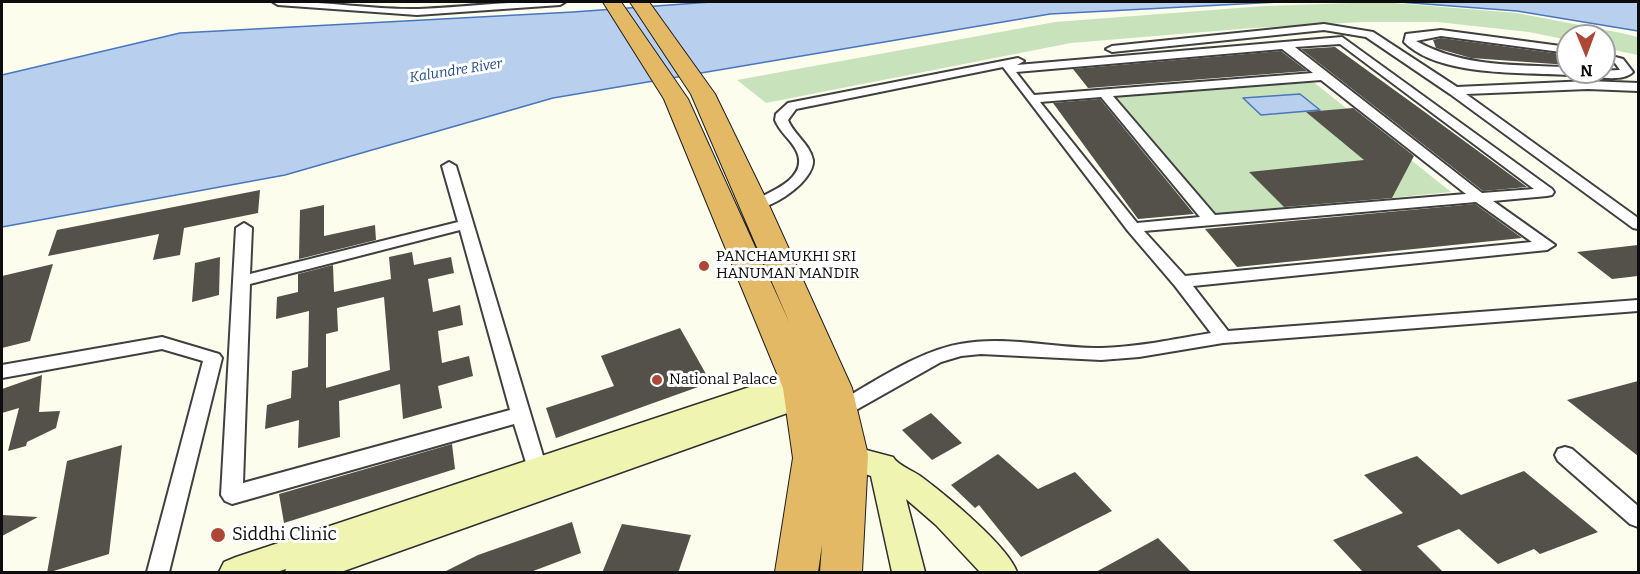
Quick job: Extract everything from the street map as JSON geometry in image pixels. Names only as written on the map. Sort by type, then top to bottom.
[{"type":"highway","points":[[639,2],[690,97],[755,205],[820,389],[810,449],[812,458],[797,573]]},
{"type":"highway","points":[[614,4],[690,97],[820,389],[866,460],[841,573]]},
{"type":"street","points":[[278,2],[417,12],[560,2]]},
{"type":"street","points":[[755,205],[798,183],[804,173],[807,162],[804,149],[781,123],[781,117],[792,106],[1041,57],[1324,27],[1350,29],[1381,39],[1638,225]]},
{"type":"street","points":[[1556,48],[1441,33],[1410,36],[1410,42],[1426,52],[1460,63],[1556,70]]},
{"type":"street","points":[[1133,228],[1546,192],[1342,40],[1008,69],[1133,228],[1181,282],[1223,337]]},
{"type":"street","points":[[1181,282],[1547,245],[1478,197],[1321,76],[1285,45]]},
{"type":"street","points":[[1616,60],[1627,72],[1616,73]]},
{"type":"street","points":[[1031,99],[1321,76]]},
{"type":"street","points":[[1454,91],[1638,87]]},
{"type":"street","points":[[1103,92],[1211,220]]},
{"type":"street","points":[[449,166],[539,478]]},
{"type":"street","points":[[242,281],[466,225]]},
{"type":"street","points":[[244,228],[232,495],[520,415]]},
{"type":"street","points":[[236,573],[820,389],[960,351],[1001,348],[1101,354],[1139,351],[1223,337],[1638,306]]},
{"type":"street","points":[[2,371],[162,343],[213,358],[158,573]]},
{"type":"street","points":[[810,449],[866,460],[917,486],[1001,573]]},
{"type":"street","points":[[1565,455],[1638,518]]},
{"type":"street","points":[[866,460],[908,573]]},
{"type":"street","points":[[301,573],[539,478]]},
{"type":"green space","points":[[1381,2],[1517,13],[1574,24],[1556,24],[1556,38],[1529,32],[1437,22],[1363,22],[1252,28],[1071,43],[766,103],[737,80],[1055,22],[1264,6]]},
{"type":"green space","points":[[1616,32],[1638,37],[1638,55],[1616,50]]},
{"type":"green space","points":[[1311,80],[1451,192],[1217,215],[1115,95]]},
{"type":"water","name":"Kalundre River","points":[[711,2],[1279,2],[1050,14],[553,98],[285,175],[2,227],[2,75],[180,33],[573,12]]},
{"type":"water","points":[[1399,2],[1638,2],[1638,31],[1616,27],[1616,24],[1596,24],[1517,11]]},
{"type":"water","points":[[1300,94],[1320,110],[1261,115],[1243,98]]},
{"type":"building","points":[[1441,38],[1556,53],[1556,64],[1471,58],[1436,48],[1433,40]]},
{"type":"building","points":[[1335,47],[1527,187],[1483,191],[1301,49]]},
{"type":"building","points":[[1281,51],[1307,71],[1088,88],[1073,69]]},
{"type":"building","points":[[1100,99],[1194,214],[1138,219],[1053,103]]},
{"type":"building","points":[[1353,108],[1414,156],[1392,198],[1284,207],[1249,172],[1364,160],[1306,112]]},
{"type":"building","points":[[260,190],[258,213],[184,228],[180,255],[153,260],[159,234],[48,256],[57,230]]},
{"type":"building","points":[[1475,204],[1522,238],[1237,267],[1205,229]]},
{"type":"building","points":[[324,205],[324,236],[375,225],[376,240],[299,259],[300,210]]},
{"type":"building","points":[[1638,245],[1638,276],[1612,279],[1577,252]]},
{"type":"building","points":[[412,252],[414,265],[451,257],[454,273],[428,279],[433,312],[460,305],[463,325],[438,331],[442,363],[469,356],[473,376],[438,386],[442,408],[403,419],[400,384],[339,401],[340,437],[298,448],[299,420],[265,429],[267,405],[291,398],[292,371],[308,367],[309,311],[276,319],[277,297],[298,292],[298,274],[333,265],[334,292],[391,279],[389,257]],"holes":[[[384,297],[390,370],[326,388],[326,334],[338,331],[337,308]]]},
{"type":"building","points":[[220,257],[219,295],[192,302],[195,263]]},
{"type":"building","points":[[53,264],[30,341],[2,348],[2,276]]},
{"type":"building","name":"National Palace","points":[[680,328],[706,374],[698,387],[556,438],[546,408],[614,386],[601,356]]},
{"type":"building","points":[[42,375],[39,412],[60,411],[56,428],[27,442],[26,446],[8,451],[19,408],[2,413],[2,389]]},
{"type":"building","points":[[1638,381],[1638,456],[1567,400]]},
{"type":"building","points":[[931,413],[962,443],[932,460],[902,430]]},
{"type":"building","points":[[452,444],[455,469],[284,523],[279,494]]},
{"type":"building","points":[[122,445],[109,554],[47,573],[67,461]]},
{"type":"building","points":[[998,454],[1038,489],[1075,472],[1112,511],[1021,557],[979,505],[975,508],[951,485]]},
{"type":"building","points":[[1417,456],[1461,495],[1524,471],[1598,532],[1540,554],[1534,549],[1498,564],[1459,529],[1417,546],[1444,573],[1364,573],[1333,540],[1403,513],[1364,475]]},
{"type":"building","points":[[2,515],[38,517],[2,536]]},
{"type":"building","points":[[572,522],[581,553],[528,573],[442,573],[478,555]]},
{"type":"building","points":[[622,524],[691,535],[678,573],[602,573]]},
{"type":"building","points":[[1158,538],[1192,573],[1094,573]]},
{"type":"place","name":"PANCHAMUKHI SRI HANUMAN MANDIR","points":[[704,266]]},
{"type":"place","name":"National Palace","points":[[657,380]]},
{"type":"place","name":"Siddhi Clinic","points":[[218,535]]}]
